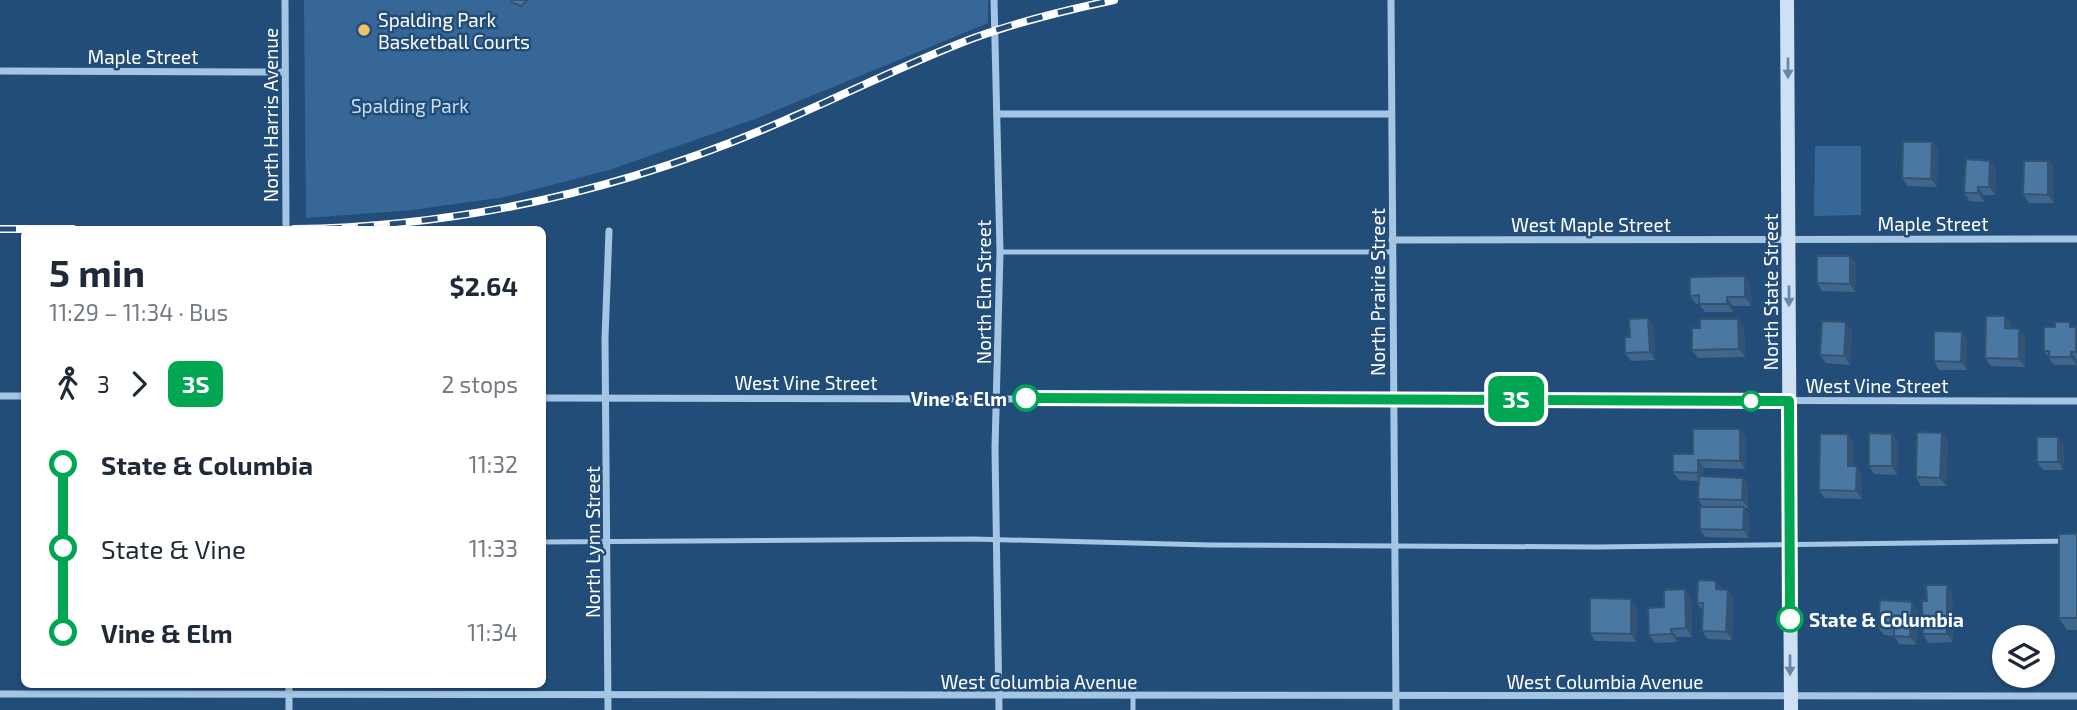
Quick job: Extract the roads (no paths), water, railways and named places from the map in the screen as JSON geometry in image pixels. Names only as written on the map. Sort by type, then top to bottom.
[{"type":"main road","name":"North State Street","points":[[1787,0],[1791,703]]},
{"type":"street","name":"North Harris Avenue","points":[[285,0],[286,226]]},
{"type":"street","name":"North Elm Street","points":[[994,0],[1000,252],[997,539],[999,710]]},
{"type":"street","name":"North Prairie Street","points":[[1391,0],[1396,710]]},
{"type":"street","name":"Maple Street","points":[[0,71],[285,72]]},
{"type":"street","points":[[997,114],[1391,114]]},
{"type":"street","name":"North Lynn Street","points":[[608,710],[606,374],[610,231]]},
{"type":"street","name":"Maple Street","points":[[1789,239],[2077,239]]},
{"type":"street","name":"West Maple Street","points":[[1392,240],[1789,239]]},
{"type":"street","points":[[0,396],[21,397]]},
{"type":"street","name":"West Vine Street","points":[[546,398],[2077,401]]},
{"type":"street","points":[[289,688],[289,710]]},
{"type":"street","name":"West Columbia Avenue","points":[[0,694],[1396,697],[1791,703],[2077,696]]},
{"type":"lane","points":[[1000,252],[1392,252]]},
{"type":"lane","points":[[546,542],[997,539],[1395,545],[2077,541]]},
{"type":"lane","points":[[1133,697],[1133,710]]},
{"type":"railway","points":[[365,226],[474,213],[533,202],[649,171],[762,130],[971,39],[1042,17],[1114,0]]},
{"type":"railway","points":[[0,229],[21,229]]},
{"type":"place","name":"Spalding Park Basketball Courts","points":[[364,30]]},
{"type":"place","name":"Vine & Elm","points":[[1026,398]]},
{"type":"place","name":"State & Columbia","points":[[1790,619]]},
{"type":"park label","name":"Spalding Park","points":[[410,105]]}]
